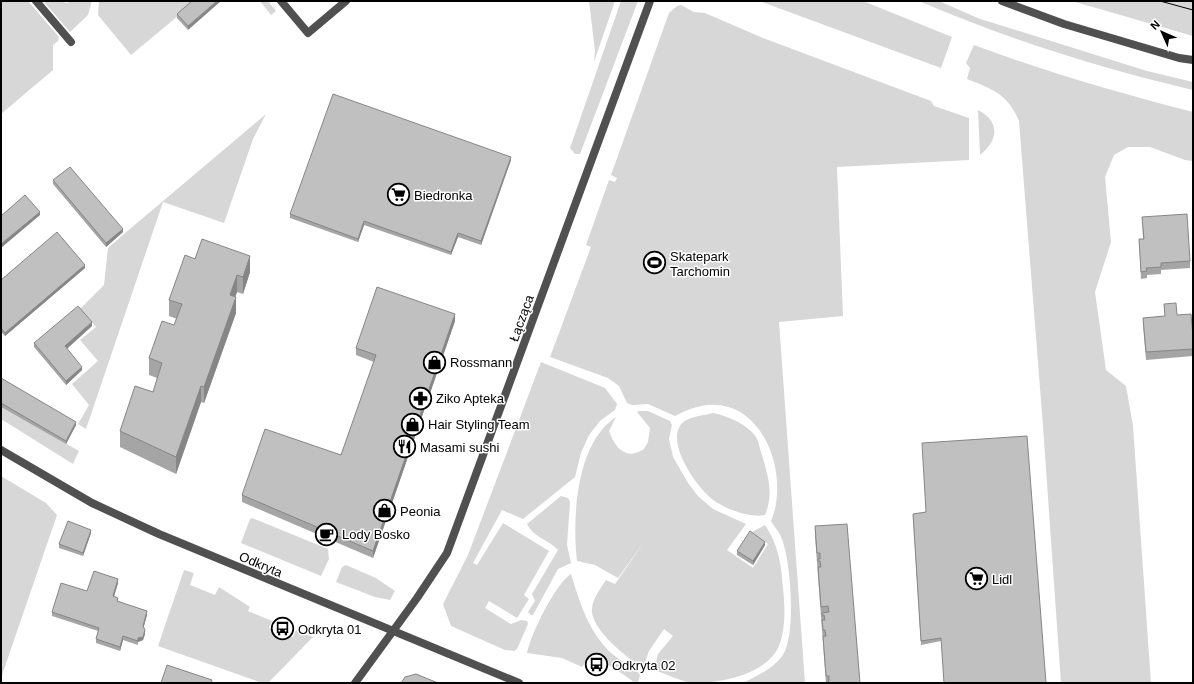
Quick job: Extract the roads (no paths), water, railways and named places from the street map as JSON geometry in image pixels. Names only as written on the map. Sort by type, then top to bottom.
[{"type":"street","points":[[36,1],[71,42]]},
{"type":"street","points":[[281,1],[308,33],[346,1]]},
{"type":"street","name":"Łącząca","points":[[355,683],[418,598],[447,553],[650,1]]},
{"type":"street","points":[[1002,1],[1064,24],[1179,58],[1193,60]]},
{"type":"street","name":"Odkryta","points":[[1,450],[92,502],[159,534],[519,683]]},
{"type":"tram line","points":[[1160,1],[1193,10]]},
{"type":"place","name":"Biedronka","points":[[398,195]]},
{"type":"place","name":"Skatepark Tarchomin","points":[[654,263]]},
{"type":"place","name":"Rossmann","points":[[434,362]]},
{"type":"place","name":"Ziko Apteka","points":[[420,398]]},
{"type":"place","name":"Hair Styling Team","points":[[412,424]]},
{"type":"place","name":"Masami sushi","points":[[404,447]]},
{"type":"place","name":"Peonia","points":[[384,511]]},
{"type":"place","name":"Lody Bosko","points":[[327,534]]},
{"type":"place","name":"Lidl","points":[[977,579]]},
{"type":"place","name":"Odkryta 01","points":[[283,629]]},
{"type":"place","name":"Odkryta 02","points":[[597,665]]}]
